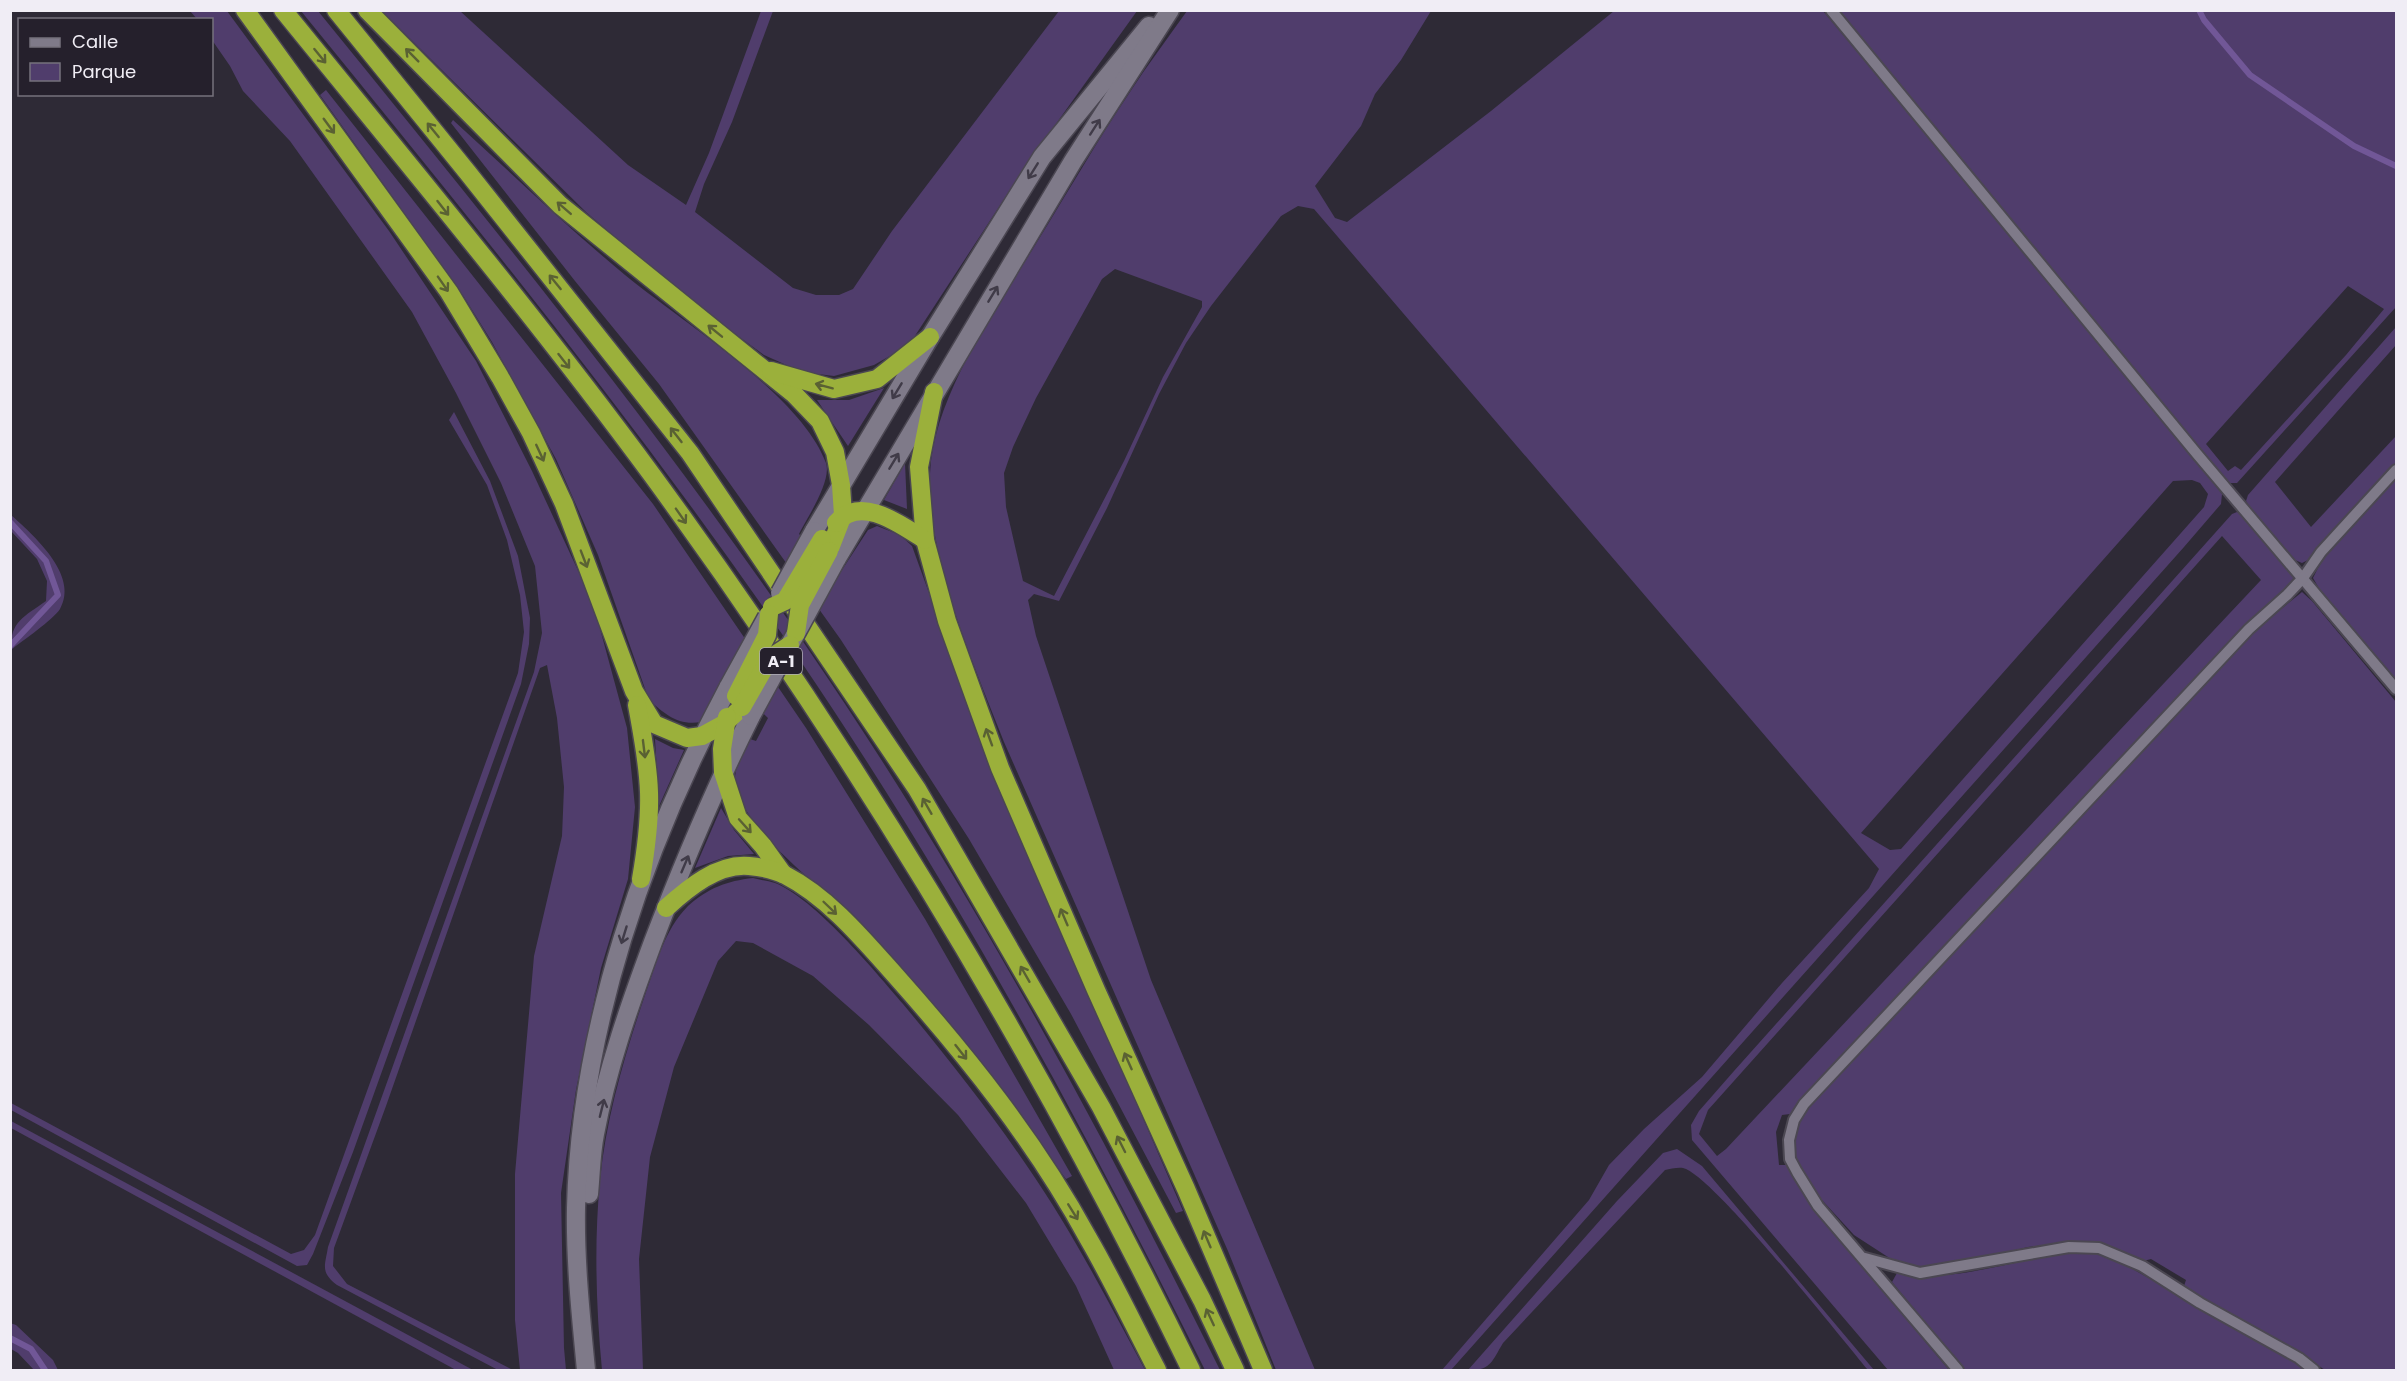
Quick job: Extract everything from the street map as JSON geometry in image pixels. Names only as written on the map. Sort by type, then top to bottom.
[{"type":"highway","points":[[245,10],[449,292],[531,433],[564,504],[634,691],[644,744],[649,792],[648,835],[641,879]]},
{"type":"highway","name":"A-1","points":[[283,10],[526,313],[652,475],[772,647],[878,808],[960,939],[1057,1109],[1191,1371]]},
{"type":"highway","name":"A-1","points":[[336,10],[690,453],[917,789],[1101,1107],[1202,1300],[1235,1371]]},
{"type":"highway","points":[[367,10],[560,206],[794,394],[820,421],[835,452],[843,515],[825,545],[785,601],[770,611],[767,635],[739,701]]},
{"type":"highway","points":[[761,368],[834,388],[877,379],[930,337]]},
{"type":"highway","points":[[934,392],[919,466],[925,540],[947,621],[1000,768],[1095,990],[1186,1189],[1263,1371]]},
{"type":"highway","points":[[843,515],[864,512],[888,516],[925,540]]},
{"type":"highway","points":[[634,691],[654,724],[687,738],[702,736],[724,724],[770,658],[793,639],[800,605],[825,545]]},
{"type":"highway","points":[[724,724],[723,772],[738,818],[763,846],[783,874]]},
{"type":"highway","points":[[666,908],[692,884],[719,872],[747,866],[783,874],[815,894],[881,959],[943,1029],[994,1095],[1047,1169],[1088,1237],[1157,1371]]},
{"type":"street","points":[[825,545],[841,485],[1042,157],[1161,10]]},
{"type":"street","points":[[825,545],[864,512],[1073,161],[1170,10]]},
{"type":"street","points":[[586,1371],[579,1291],[576,1208],[582,1127],[594,1054],[641,879],[702,736],[739,701]]},
{"type":"street","points":[[579,1291],[595,1135],[615,1057],[636,989],[666,908],[723,772],[739,701]]},
{"type":"lane","points":[[1831,10],[2189,445],[2397,689]]},
{"type":"lane","points":[[1958,1371],[1818,1206],[1790,1159],[1789,1140],[1794,1120],[1804,1104],[2249,629],[2303,578],[2321,552],[2397,470]]},
{"type":"lane","points":[[1864,1258],[1920,1273],[2069,1247],[2099,1248],[2142,1266],[2200,1303],[2299,1358],[2314,1371]]},
{"type":"green space","points":[[190,11],[227,11],[389,231],[476,361],[532,471],[593,603],[627,728],[635,807],[628,879],[601,968],[576,1090],[561,1193],[566,1370],[520,1370],[515,1320],[515,1174],[534,956],[562,836],[564,787],[557,718],[547,665],[540,668],[334,1248],[333,1266],[347,1284],[513,1370],[498,1370],[337,1285],[326,1272],[328,1247],[534,672],[542,633],[535,566],[501,483],[412,312],[290,141],[243,91],[230,66],[213,41],[213,18],[196,18]]},
{"type":"green space","points":[[301,11],[318,11],[523,265],[721,525],[845,704],[947,866],[1043,1031],[1134,1200],[1220,1370],[1205,1370],[1030,1035],[935,871],[834,711],[708,530],[576,354]]},
{"type":"green space","points":[[382,11],[460,11],[628,165],[686,205],[709,153],[761,11],[773,11],[732,122],[704,184],[695,212],[793,288],[816,295],[839,295],[853,289],[892,231],[1059,11],[1137,11],[1025,167],[909,345],[874,365],[834,376],[802,372],[764,355],[693,303],[587,213]]},
{"type":"green space","points":[[1187,11],[1431,11],[1401,60],[1375,94],[1361,126],[1315,186],[1335,218],[1347,222],[1491,111],[1614,11],[1823,11],[2151,403],[2222,494],[2221,504],[2184,547],[1451,1370],[1442,1370],[1589,1200],[1609,1165],[1644,1129],[1702,1077],[1782,983],[1869,888],[1879,869],[1314,209],[1298,206],[1281,216],[1211,306],[1186,343],[1159,394],[1107,508],[1059,601],[1034,594],[1028,600],[1036,636],[1151,980],[1315,1370],[1276,1370],[1228,1251],[1004,742],[954,610],[936,541],[931,507],[930,474],[934,444],[942,414],[970,354],[986,324],[1106,129]],"holes":[[[1115,269],[1202,301],[1202,307],[1163,377],[1124,461],[1054,596],[1023,581],[1006,507],[1004,473],[1013,447],[1036,398],[1102,279]],[[2192,480],[2200,483],[2208,494],[2204,507],[1901,849],[1890,850],[1861,833],[2173,481]]]},
{"type":"green space","points":[[1838,11],[2396,11],[2396,307],[2237,483],[2229,483]],"holes":[[[2348,286],[2384,309],[2346,355],[2241,470],[2235,466],[2228,471],[2206,444]]]},
{"type":"green space","points":[[326,90],[653,504],[806,728],[925,919],[1072,1176],[1066,1179],[971,1052],[894,961],[851,916],[781,852],[751,817],[736,790],[735,774],[750,739],[756,741],[768,718],[724,675],[701,722],[685,722],[672,718],[649,700],[598,555],[556,459],[492,342],[464,297],[320,95]]},
{"type":"green space","points":[[453,120],[625,275],[738,361],[792,412],[813,437],[826,463],[827,471],[822,489],[799,534],[840,573],[868,530],[877,526],[900,535],[912,546],[994,773],[1183,1211],[1176,1213],[1071,1014],[969,839],[841,640],[659,384],[451,123]]},
{"type":"green space","points":[[2396,327],[2396,345],[2275,482],[2311,527],[2396,436],[2396,463],[2310,559],[2302,563],[2295,560],[2249,506],[2246,501],[2248,495]]},
{"type":"green space","points":[[884,388],[848,446],[817,400],[849,400]]},
{"type":"green space","points":[[454,412],[490,481],[518,556],[530,618],[529,644],[521,684],[353,1152],[313,1254],[307,1265],[297,1266],[11,1110],[11,1103],[291,1254],[304,1250],[315,1235],[518,673],[524,632],[520,595],[507,540],[487,485],[449,420]]},
{"type":"green space","points":[[905,463],[907,509],[884,500]]},
{"type":"green space","points":[[2396,478],[2396,682],[2320,590],[2313,578],[2339,538]]},
{"type":"green space","points":[[2237,512],[2241,514],[2294,577],[2290,584],[2242,627],[1790,1114],[1782,1115],[1776,1132],[1779,1165],[1789,1165],[1812,1207],[1949,1370],[1888,1370],[1692,1140],[1691,1125],[1699,1111],[1734,1071],[2232,514]],"holes":[[[2222,536],[2261,580],[1726,1149],[1717,1156],[1699,1134],[1708,1110]]]},
{"type":"green space","points":[[10,514],[51,556],[64,583],[64,596],[60,609],[11,650],[11,640],[16,626],[25,616],[46,601],[47,581],[37,559],[11,531]]},
{"type":"green space","points":[[2302,592],[2396,702],[2396,1370],[2325,1370],[2287,1345],[2183,1289],[2186,1280],[2151,1259],[2140,1262],[2109,1246],[2073,1242],[2028,1247],[1941,1268],[1916,1268],[1891,1259],[1854,1235],[1821,1199],[1795,1155],[1795,1138],[1799,1121],[1810,1105],[2218,668],[2258,628]]},
{"type":"green space","points":[[655,739],[673,748],[684,750],[659,806]]},
{"type":"green space","points":[[721,808],[734,830],[754,854],[728,856],[695,868]]},
{"type":"green space","points":[[753,878],[775,883],[791,891],[825,919],[877,973],[952,1064],[998,1125],[1059,1216],[1089,1266],[1145,1370],[1114,1370],[1076,1286],[1026,1203],[958,1115],[869,1025],[813,976],[753,943],[736,941],[718,961],[674,1067],[650,1157],[639,1259],[643,1370],[602,1370],[596,1275],[600,1180],[617,1086],[630,1040],[662,948],[680,915],[695,900],[710,890],[726,883]]},
{"type":"green space","points":[[10,1121],[473,1370],[456,1370],[11,1128]]},
{"type":"green space","points":[[1677,1149],[1702,1166],[1874,1370],[1868,1370],[1776,1259],[1720,1198],[1698,1177],[1679,1168],[1665,1170],[1503,1343],[1490,1364],[1482,1369],[1468,1370],[1617,1201],[1663,1153]]},
{"type":"green space","points":[[2073,1253],[2096,1253],[2122,1263],[2290,1358],[2307,1370],[1965,1370],[1892,1282],[1897,1273],[1938,1276]]},
{"type":"green space","points":[[10,1323],[16,1325],[53,1360],[58,1370],[34,1370],[11,1349]]},
{"type":"waterway","points":[[2199,10],[2204,20],[2250,75],[2354,146],[2396,166]]},
{"type":"waterway","points":[[10,522],[46,561],[58,595],[10,646]]},
{"type":"waterway","points":[[10,1338],[31,1349],[45,1370]]}]
